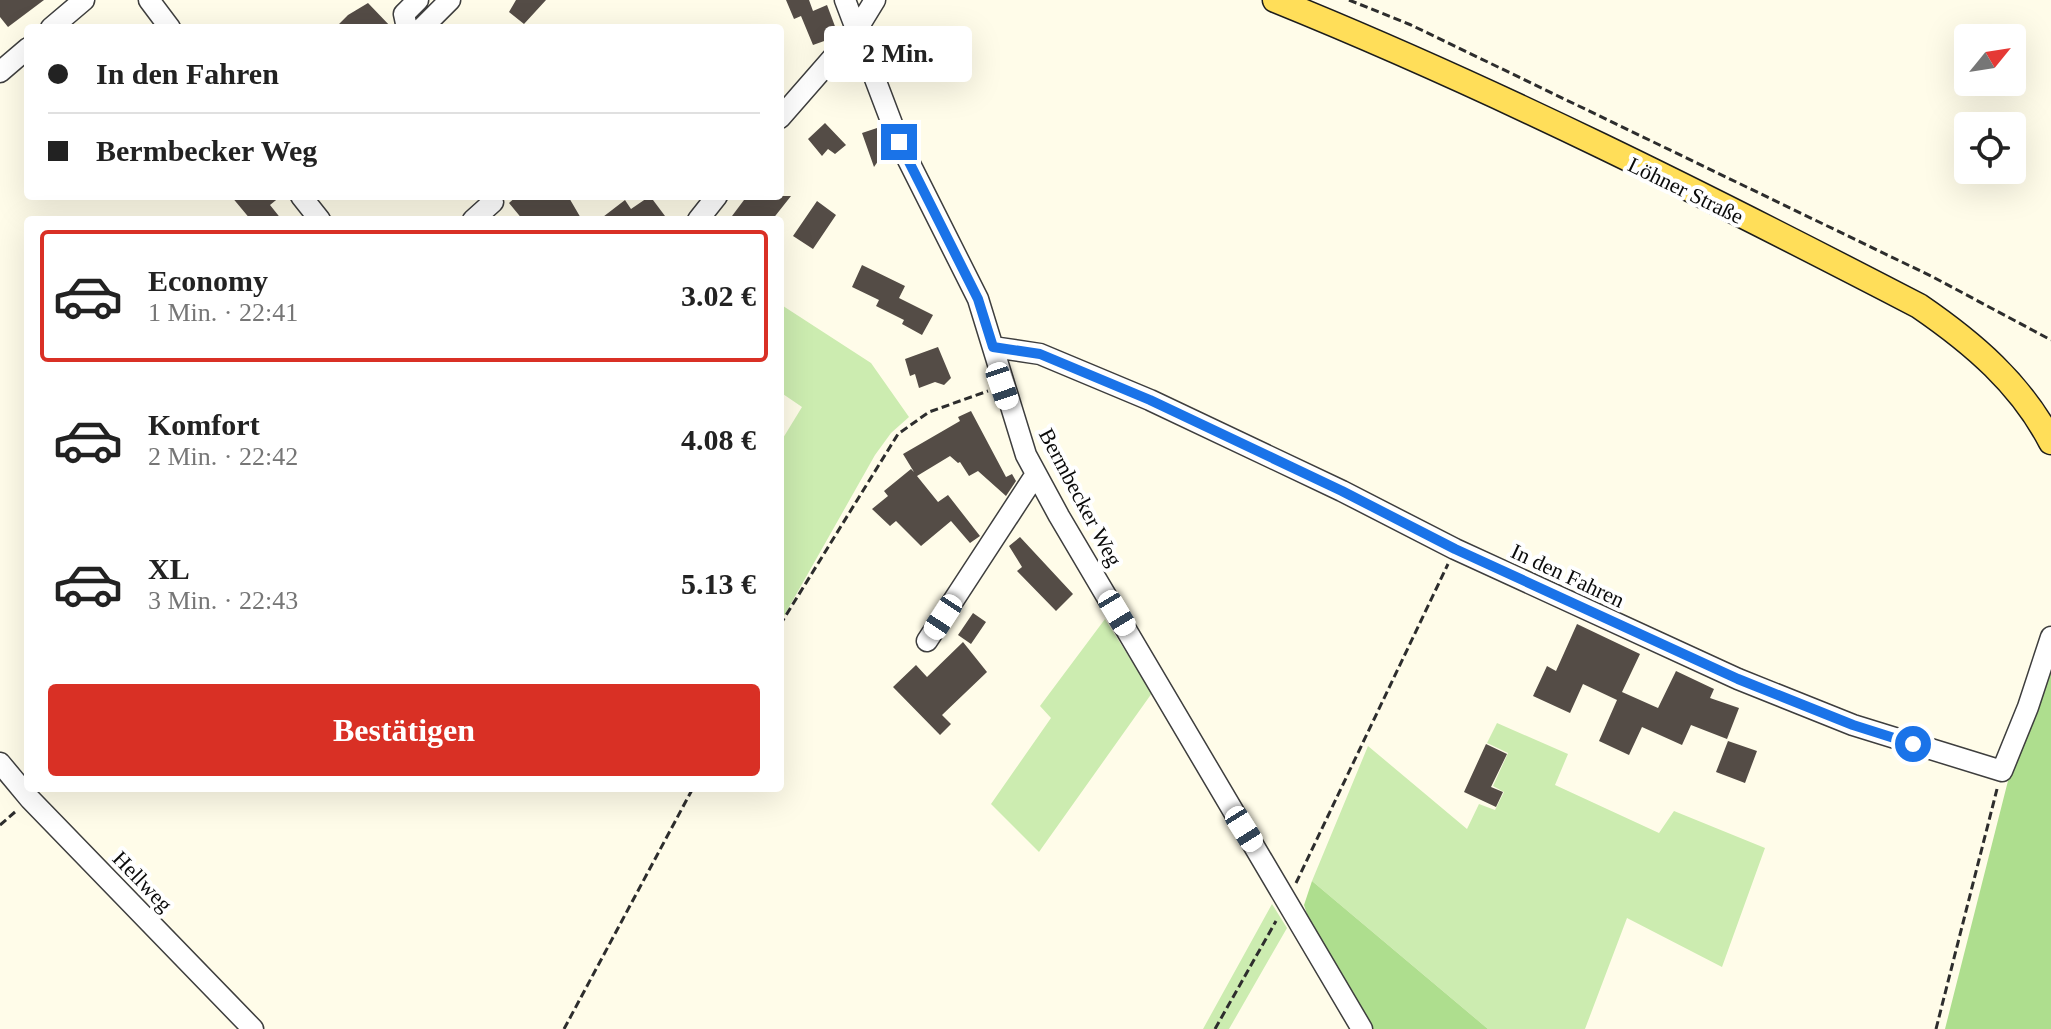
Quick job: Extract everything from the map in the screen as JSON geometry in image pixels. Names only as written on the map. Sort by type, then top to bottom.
[{"type":"main road","name":"Löhner Straße","points":[[1275,0],[1375,40],[1538,117],[1919,306],[1954,330],[1994,365],[2030,405],[2051,442]]},
{"type":"street","points":[[56,24],[84,0]]},
{"type":"street","points":[[149,0],[167,24]]},
{"type":"street","points":[[406,24],[404,14],[418,0]]},
{"type":"street","points":[[426,24],[450,0]]},
{"type":"street","name":"Bermbecker Weg","points":[[845,0],[899,142],[978,299],[1002,386],[1026,455],[1362,1029]]},
{"type":"street","points":[[784,113],[856,31],[875,0]]},
{"type":"street","points":[[0,72],[24,51]]},
{"type":"street","points":[[304,200],[317,216]]},
{"type":"street","points":[[701,216],[714,200]]},
{"type":"street","points":[[477,216],[493,202]]},
{"type":"street","name":"In den Fahren","points":[[993,347],[1040,354],[1150,400],[1342,491],[1455,549],[1753,685],[1853,725],[2002,771]]},
{"type":"street","points":[[927,641],[1036,474]]},
{"type":"street","points":[[2002,771],[2028,707],[2051,637]]},
{"type":"street","name":"Hellweg","points":[[0,763],[24,792]]},
{"type":"street","name":"Hellweg","points":[[24,792],[253,1029]]},
{"type":"path","points":[[1349,0],[1411,25],[1848,236],[2051,340]]},
{"type":"path","points":[[784,619],[898,434],[929,412],[1002,386]]},
{"type":"path","points":[[1215,1029],[1288,901],[1455,549]]},
{"type":"path","points":[[1936,1029],[2002,771]]},
{"type":"path","points":[[564,1029],[691,792]]},
{"type":"green space","points":[[784,307],[871,363],[909,417],[891,433],[875,455],[784,616],[784,436],[802,407],[784,395]]},
{"type":"green space","points":[[1105,619],[1152,693],[1039,852],[991,804],[1051,718],[1040,706]]},
{"type":"green space","points":[[2051,658],[2051,1029],[1945,1029],[2011,769]]},
{"type":"green space","points":[[1497,723],[1568,754],[1555,785],[1659,833],[1674,811],[1765,848],[1722,967],[1627,918],[1585,1029],[1488,1029],[1312,881],[1368,746],[1467,829],[1479,804],[1495,810],[1504,792],[1493,786],[1508,753],[1487,743]]},
{"type":"green space","points":[[1312,881],[1488,1029],[1371,1029],[1314,935],[1304,905]]},
{"type":"green space","points":[[1272,904],[1287,928],[1229,1029],[1203,1029]]},
{"type":"building","points":[[0,0],[44,0],[8,27],[0,17]]},
{"type":"building","points":[[516,0],[546,0],[524,24],[509,12]]},
{"type":"building","points":[[786,0],[809,0],[813,11],[827,5],[836,29],[830,31],[827,40],[813,45],[801,16],[794,19]]},
{"type":"building","points":[[368,3],[388,24],[339,24]]},
{"type":"building","points":[[825,123],[846,145],[835,154],[828,149],[822,156],[808,139]]},
{"type":"building","points":[[877,128],[885,151],[874,167],[862,133]]},
{"type":"building","points":[[784,196],[791,196],[775,216],[732,216],[744,200],[784,200]]},
{"type":"building","points":[[234,200],[276,200],[270,205],[279,216],[248,216]]},
{"type":"building","points":[[512,200],[570,200],[580,216],[520,216],[509,203]]},
{"type":"building","points":[[625,200],[631,209],[644,200],[653,200],[665,216],[604,216]]},
{"type":"building","points":[[817,201],[836,215],[813,249],[793,236]]},
{"type":"building","points":[[862,265],[905,286],[899,298],[933,315],[922,335],[902,324],[904,320],[876,306],[879,300],[852,287]]},
{"type":"building","points":[[938,347],[951,378],[944,385],[935,382],[919,388],[915,374],[910,376],[905,359]]},
{"type":"building","points":[[971,411],[1006,477],[1012,474],[1016,481],[1006,496],[978,471],[969,476],[960,462],[950,456],[917,476],[938,502],[948,495],[980,536],[970,543],[951,521],[921,546],[896,521],[890,526],[872,509],[888,496],[884,491],[911,469],[914,472],[903,454],[960,421],[958,417]]},
{"type":"building","points":[[1020,537],[1073,594],[1056,611],[1017,571],[1022,567],[1009,546]]},
{"type":"building","points":[[973,613],[986,622],[971,644],[958,635]]},
{"type":"building","points":[[1577,624],[1640,654],[1622,692],[1658,708],[1676,671],[1714,689],[1710,698],[1739,708],[1727,739],[1691,725],[1682,745],[1642,727],[1629,755],[1599,741],[1617,700],[1583,684],[1570,713],[1533,696],[1547,666],[1556,671]]},
{"type":"building","points":[[963,642],[987,672],[942,715],[951,724],[940,735],[893,687],[916,665],[927,677]]},
{"type":"building","points":[[1728,741],[1757,751],[1745,783],[1716,772]]},
{"type":"building","points":[[1486,744],[1507,754],[1491,787],[1503,792],[1496,807],[1464,792]]},
{"type":"route","points":[[899,142],[978,299],[993,347],[1040,354],[1150,400],[1342,491],[1455,549],[1738,679],[1853,725],[1913,744]]}]
